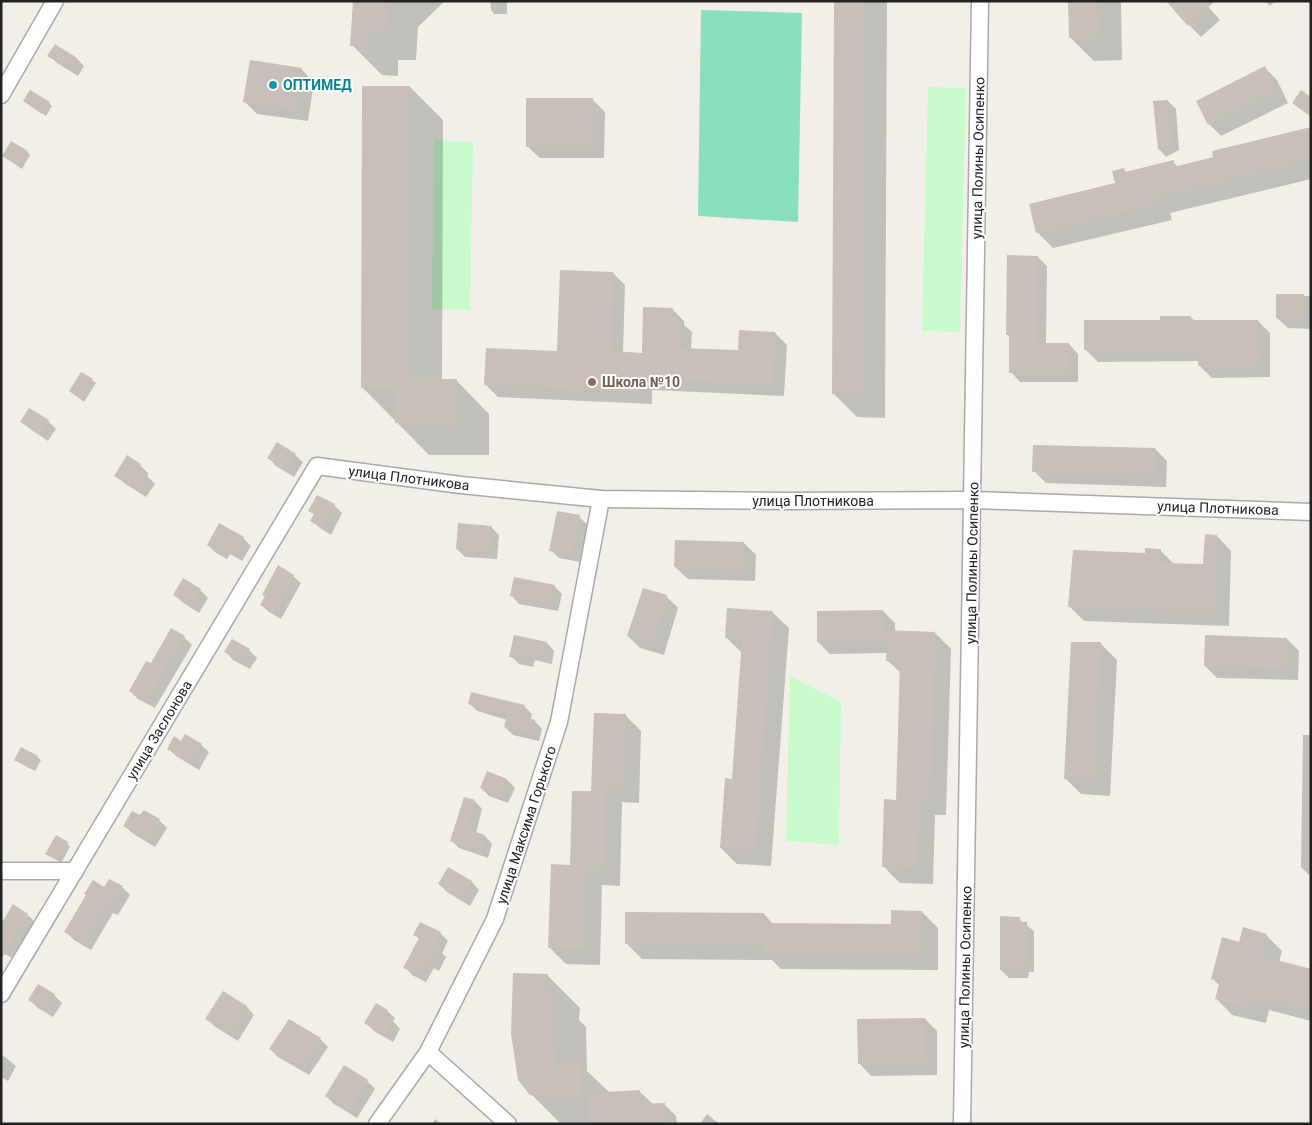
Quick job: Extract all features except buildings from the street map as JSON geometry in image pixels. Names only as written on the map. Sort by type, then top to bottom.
[{"type":"street","points":[[1,95],[54,1]]},
{"type":"street","name":"улица Полины Осипенко","points":[[962,1124],[980,1]]},
{"type":"street","name":"улица Плотникова","points":[[317,466],[461,485],[601,499],[786,502],[973,500],[1311,512]]},
{"type":"street","name":"улица Заслонова","points":[[1,994],[317,466]]},
{"type":"street","name":"улица Максима Горького","points":[[377,1124],[428,1052],[495,919],[560,722],[601,499]]},
{"type":"street","points":[[1,872],[75,871]]},
{"type":"street","points":[[428,1052],[508,1124]]},
{"type":"green space","points":[[701,10],[802,13],[798,222],[698,216]]},
{"type":"green space","points":[[928,87],[966,88],[960,332],[922,331]]},
{"type":"green space","points":[[434,140],[473,142],[470,310],[432,309]]},
{"type":"green space","points":[[790,676],[841,702],[839,845],[786,841]]},
{"type":"place","name":"ОПТИМЕД","points":[[273,85]]},
{"type":"place","name":"Школа №10","points":[[592,382]]}]
